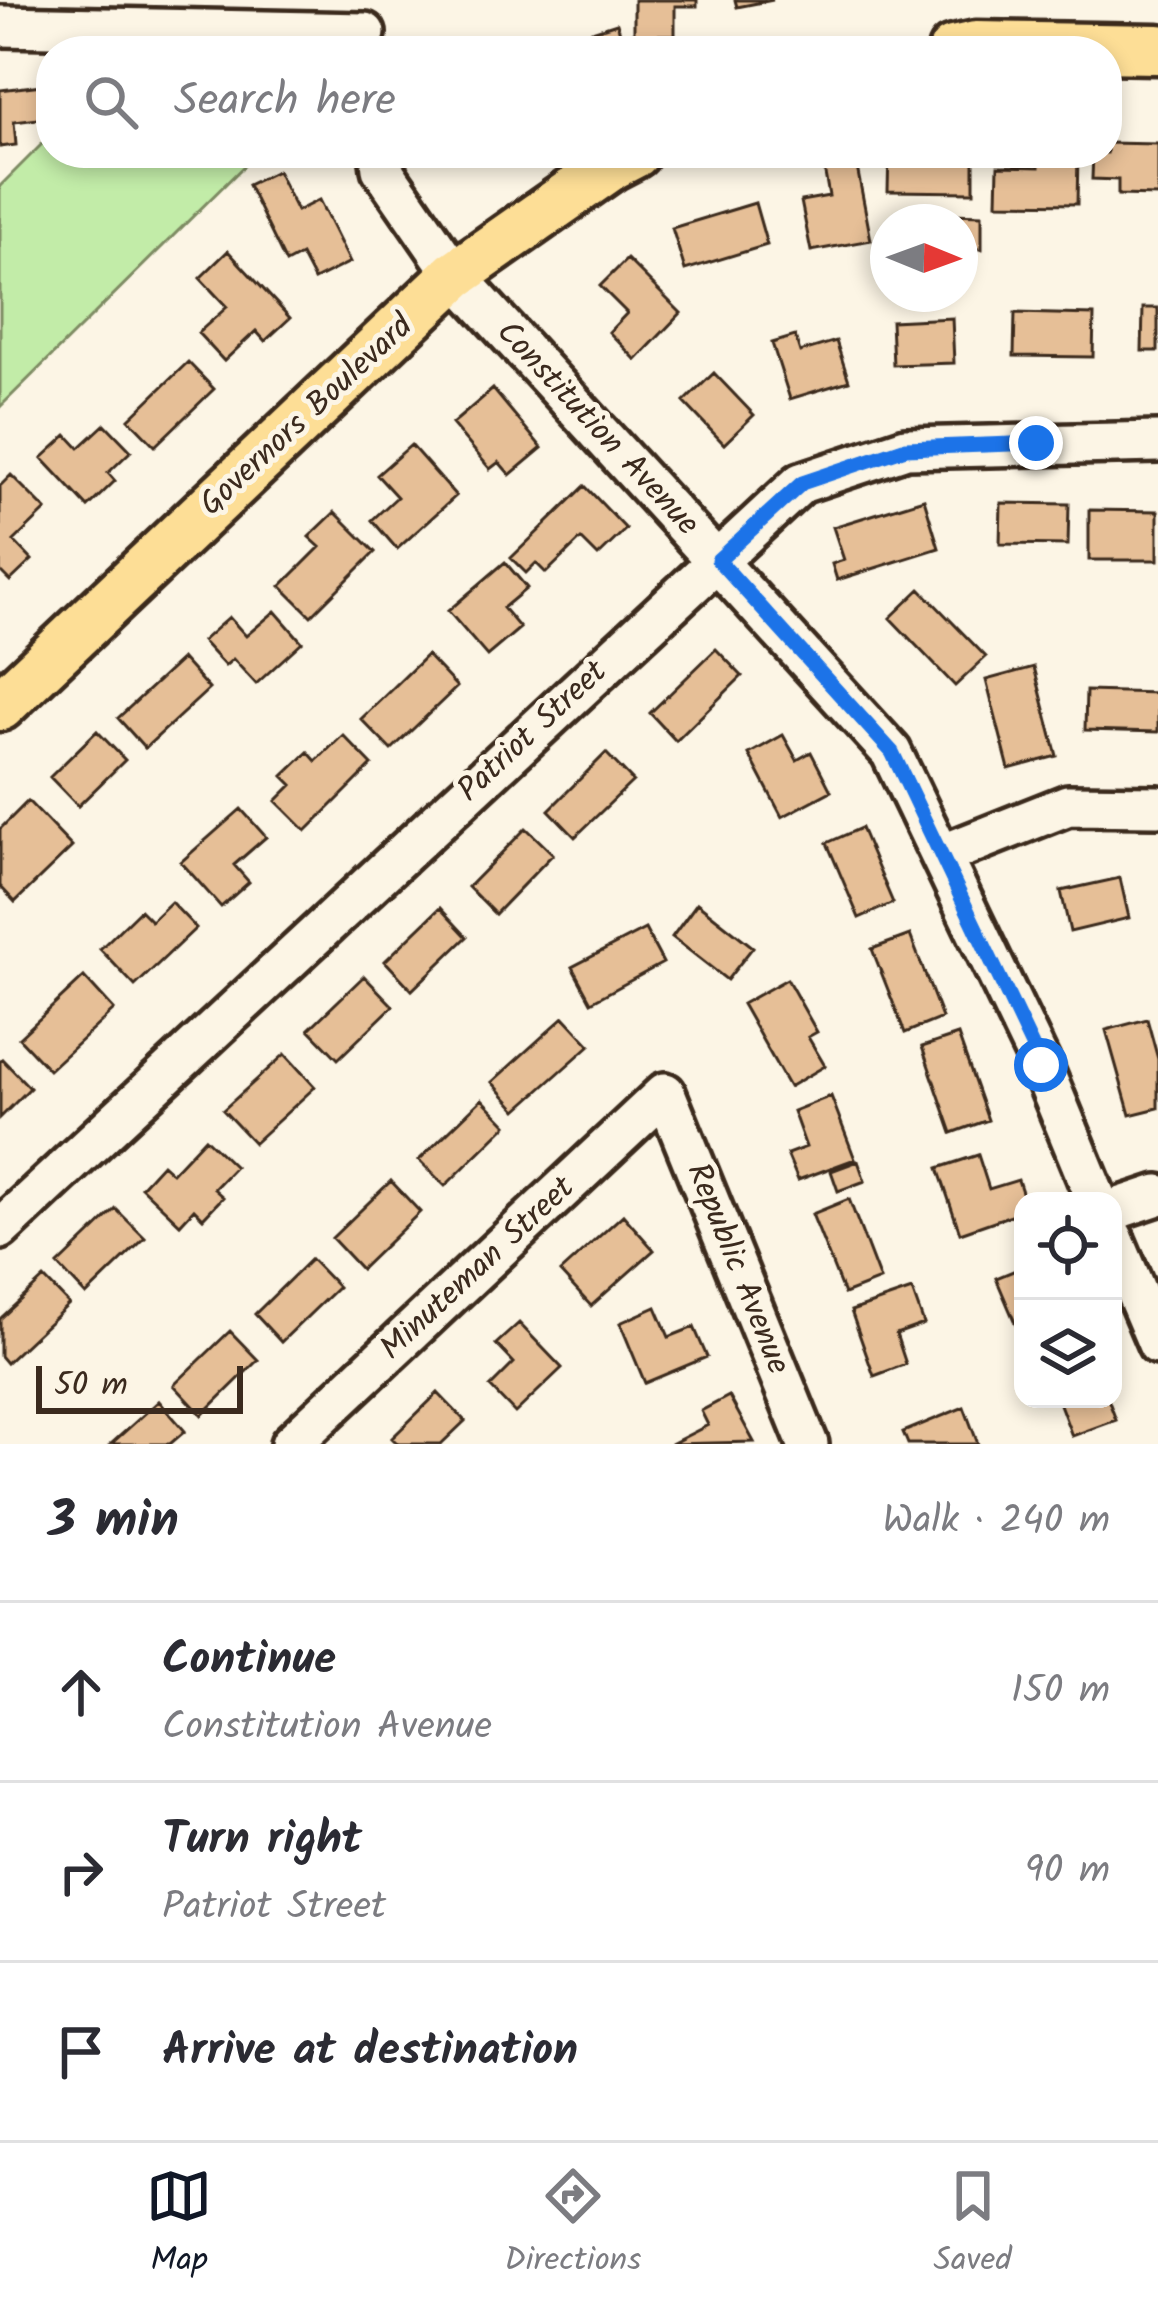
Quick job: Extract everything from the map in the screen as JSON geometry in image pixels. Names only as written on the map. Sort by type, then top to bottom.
[{"type":"main road","points":[[1122,48],[1158,49]]},
{"type":"main road","name":"Governors Boulevard","points":[[0,706],[455,275],[605,168]]},
{"type":"street","points":[[0,26],[366,28]]},
{"type":"street","name":"Constitution Avenue","points":[[382,168],[455,275],[892,752],[1041,1065],[1093,1192]]},
{"type":"street","name":"Patriot Street","points":[[0,1229],[802,483],[906,448],[1158,442]]},
{"type":"street","points":[[942,855],[1068,805],[1158,806]]},
{"type":"street","name":"Minuteman Street","points":[[291,1444],[665,1093]]},
{"type":"street","name":"Republic Avenue","points":[[665,1093],[808,1444]]},
{"type":"street","points":[[1122,1207],[1158,1195]]},
{"type":"street","points":[[1122,1259],[1158,1344]]},
{"type":"green space","points":[[36,150],[36,168],[242,168],[0,407],[0,186]]},
{"type":"building","points":[[634,0],[697,0],[697,6],[675,6],[675,35],[634,35]]},
{"type":"building","points":[[735,0],[773,0],[737,7]]},
{"type":"building","points":[[617,23],[621,36],[577,36]]},
{"type":"building","points":[[36,86],[36,119],[14,122],[16,145],[0,147],[0,90]]},
{"type":"building","points":[[1122,143],[1158,144],[1158,196],[1118,195],[1118,180],[1092,179],[1092,168],[1122,168]]},
{"type":"building","points":[[824,168],[857,168],[870,240],[811,251],[801,201],[829,196]]},
{"type":"building","points":[[889,168],[974,168],[974,192],[888,191]]},
{"type":"building","points":[[998,168],[1078,168],[1077,204],[997,203]]},
{"type":"building","points":[[277,171],[297,211],[319,200],[350,262],[314,280],[301,255],[286,263],[248,185]]},
{"type":"building","points":[[755,203],[767,245],[685,270],[672,228]]},
{"type":"building","points":[[978,215],[982,215],[982,249],[978,249]]},
{"type":"building","points":[[228,251],[290,318],[265,341],[256,331],[224,361],[198,333],[227,307],[200,278]]},
{"type":"building","points":[[627,259],[681,313],[636,360],[609,332],[627,313],[600,286]]},
{"type":"building","points":[[1143,308],[1158,308],[1158,351],[1142,351]]},
{"type":"building","points":[[1015,313],[1094,315],[1093,357],[1014,356]]},
{"type":"building","points":[[952,318],[954,363],[893,365],[891,321]]},
{"type":"building","points":[[795,336],[800,352],[836,341],[849,381],[790,399],[772,343]]},
{"type":"building","points":[[188,362],[214,389],[155,446],[129,419]]},
{"type":"building","points":[[714,373],[754,415],[724,444],[684,402]]},
{"type":"building","points":[[493,389],[542,448],[510,475],[499,462],[490,469],[452,424]]},
{"type":"building","points":[[105,424],[131,451],[108,473],[115,481],[88,507],[42,458],[67,435],[79,448]]},
{"type":"building","points":[[411,445],[456,496],[397,549],[372,520],[397,497],[377,475]]},
{"type":"building","points":[[11,475],[46,510],[14,541],[32,560],[10,581],[0,571],[0,486]]},
{"type":"building","points":[[585,486],[626,529],[598,556],[581,539],[546,573],[536,563],[526,573],[511,558]]},
{"type":"building","points":[[924,499],[939,548],[837,580],[832,564],[844,560],[833,527]]},
{"type":"building","points":[[1001,503],[1069,504],[1068,545],[1000,544]]},
{"type":"building","points":[[1089,510],[1158,511],[1158,560],[1089,560]]},
{"type":"building","points":[[335,512],[375,552],[311,616],[281,586],[320,547],[309,537]]},
{"type":"building","points":[[505,562],[527,588],[503,608],[520,628],[487,656],[448,611]]},
{"type":"building","points":[[920,589],[986,657],[955,686],[890,618]]},
{"type":"building","points":[[275,611],[302,642],[256,684],[233,659],[225,666],[202,641],[229,617],[246,636]]},
{"type":"building","points":[[716,649],[742,676],[676,741],[650,713]]},
{"type":"building","points":[[427,655],[457,687],[391,750],[361,719]]},
{"type":"building","points":[[182,659],[209,689],[145,748],[118,718]]},
{"type":"building","points":[[1034,667],[1057,756],[1009,769],[986,680]]},
{"type":"building","points":[[1086,691],[1158,693],[1158,732],[1085,730]]},
{"type":"building","points":[[97,731],[125,760],[78,806],[50,777]]},
{"type":"building","points":[[343,735],[372,765],[306,831],[276,801],[292,785],[283,776],[308,752],[316,761]]},
{"type":"building","points":[[783,735],[797,760],[811,752],[831,791],[782,817],[749,754]]},
{"type":"building","points":[[606,753],[633,781],[575,837],[549,810]]},
{"type":"building","points":[[28,801],[72,847],[15,902],[0,886],[0,829]]},
{"type":"building","points":[[241,809],[266,837],[234,865],[249,882],[221,907],[181,862]]},
{"type":"building","points":[[526,828],[553,854],[495,914],[468,887]]},
{"type":"building","points":[[861,828],[893,903],[859,918],[827,843]]},
{"type":"building","points":[[1120,878],[1129,918],[1070,932],[1061,891]]},
{"type":"building","points":[[171,902],[196,928],[135,986],[100,949],[140,910],[151,921]]},
{"type":"building","points":[[697,903],[753,947],[727,980],[672,937]]},
{"type":"building","points":[[440,908],[467,937],[412,990],[385,961]]},
{"type":"building","points":[[645,929],[663,963],[591,1002],[572,967]]},
{"type":"building","points":[[910,935],[942,1018],[905,1033],[872,949]]},
{"type":"building","points":[[364,976],[393,1006],[338,1059],[309,1029]]},
{"type":"building","points":[[84,977],[114,1010],[49,1070],[19,1038]]},
{"type":"building","points":[[787,979],[817,1032],[808,1037],[825,1066],[789,1087],[742,1004]]},
{"type":"building","points":[[564,1017],[590,1045],[517,1110],[492,1082]]},
{"type":"building","points":[[1147,1019],[1158,1059],[1158,1108],[1130,1115],[1106,1030]]},
{"type":"building","points":[[958,1035],[988,1120],[952,1133],[922,1047]]},
{"type":"building","points":[[285,1054],[315,1087],[254,1143],[223,1110]]},
{"type":"building","points":[[0,1061],[30,1088],[0,1118]]},
{"type":"building","points":[[831,1096],[855,1159],[798,1180],[787,1154],[806,1147],[793,1111]]},
{"type":"building","points":[[482,1099],[507,1125],[445,1186],[419,1160]]},
{"type":"building","points":[[205,1138],[235,1167],[214,1189],[223,1197],[203,1218],[194,1209],[180,1224],[141,1187],[162,1164],[172,1173]]},
{"type":"building","points":[[978,1155],[989,1189],[1018,1180],[1022,1192],[1014,1192],[1014,1214],[960,1233],[938,1168]]},
{"type":"building","points":[[858,1161],[865,1181],[838,1191],[831,1171]]},
{"type":"building","points":[[391,1181],[420,1212],[361,1269],[332,1238]]},
{"type":"building","points":[[849,1199],[880,1280],[844,1294],[812,1214]]},
{"type":"building","points":[[116,1209],[145,1238],[86,1295],[58,1265]]},
{"type":"building","points":[[623,1215],[654,1250],[591,1306],[560,1272]]},
{"type":"building","points":[[311,1259],[338,1287],[281,1342],[255,1314]]},
{"type":"building","points":[[1014,1271],[1014,1320],[996,1278]]},
{"type":"building","points":[[44,1278],[69,1304],[6,1363],[0,1356],[0,1319]]},
{"type":"building","points":[[912,1290],[924,1324],[896,1334],[906,1364],[874,1376],[851,1311]]},
{"type":"building","points":[[656,1307],[669,1337],[694,1327],[707,1357],[645,1383],[620,1323]]},
{"type":"building","points":[[519,1323],[562,1368],[515,1413],[490,1387],[514,1363],[496,1344]]},
{"type":"building","points":[[230,1331],[258,1360],[202,1415],[174,1385]]},
{"type":"building","points":[[438,1393],[465,1421],[441,1444],[398,1444],[392,1438]]},
{"type":"building","points":[[729,1396],[754,1442],[671,1444],[708,1425],[701,1411]]},
{"type":"building","points":[[159,1401],[185,1431],[170,1444],[111,1444]]},
{"type":"building","points":[[964,1407],[978,1444],[908,1444],[903,1432]]},
{"type":"building","points":[[1061,1408],[1111,1408],[1116,1420],[1072,1436]]},
{"type":"route","points":[[1036,443],[906,448],[802,483],[718,560],[892,752],[1041,1065]]}]
